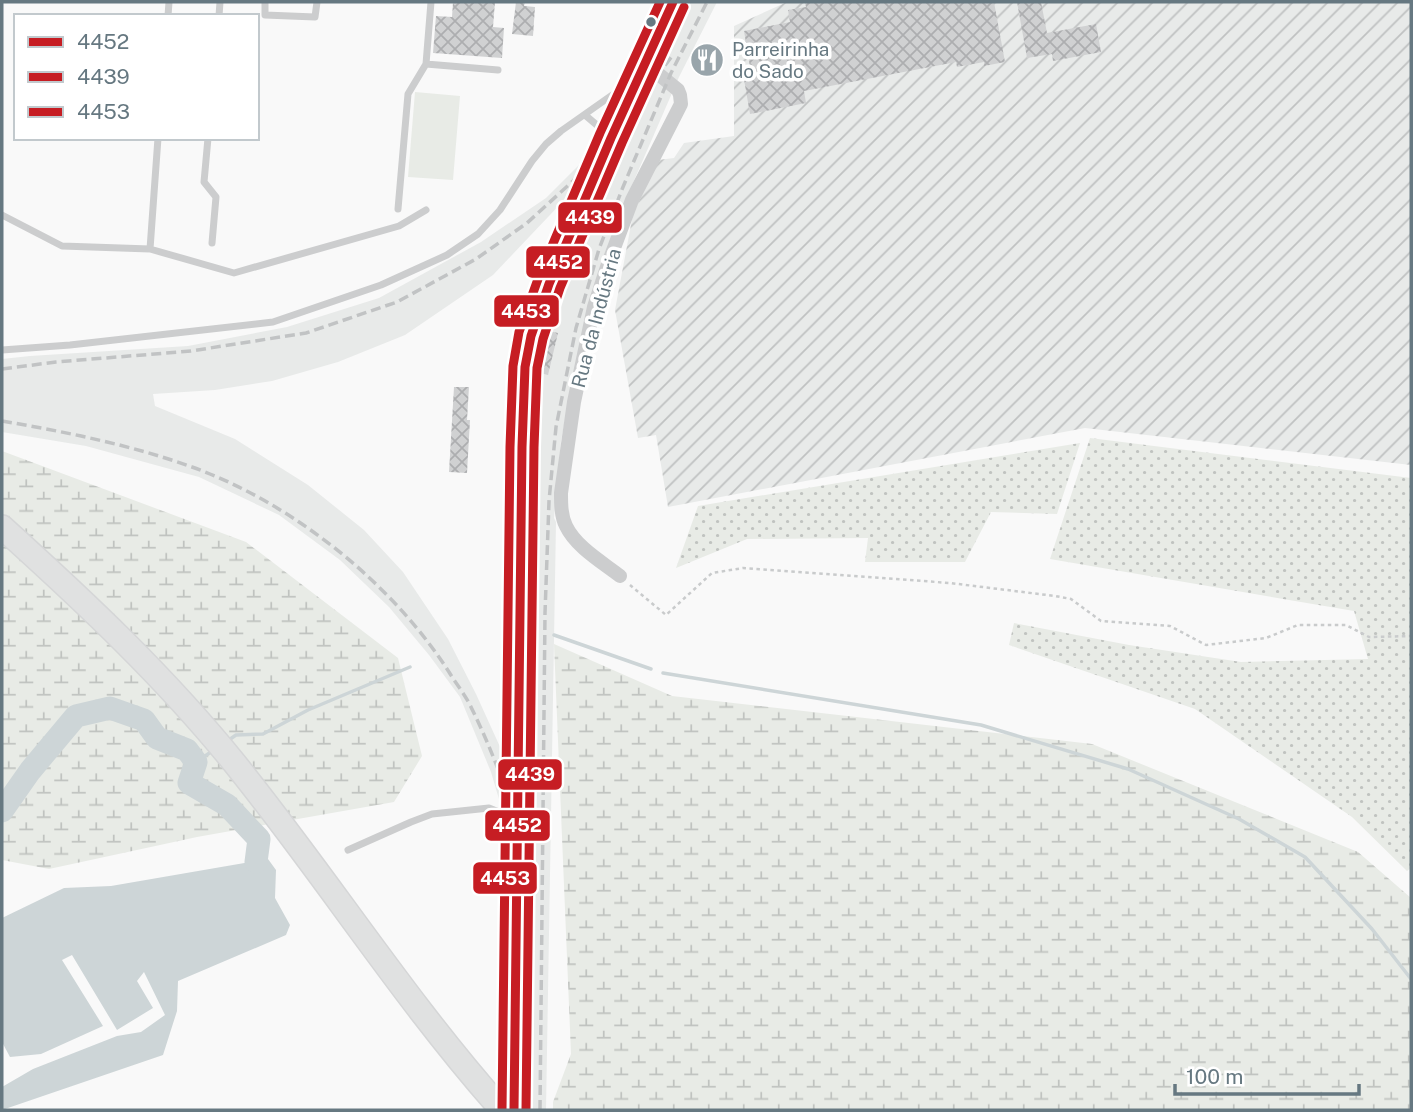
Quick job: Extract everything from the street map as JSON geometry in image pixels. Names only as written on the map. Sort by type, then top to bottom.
[{"type":"main road","points":[[2,527],[107,623],[177,696],[259,794],[384,963],[472,1076],[502,1110]]},
{"type":"street","points":[[514,1110],[526,367],[531,336],[549,284],[673,2]]},
{"type":"street","name":"Rua da Indústria","points":[[620,576],[581,545],[566,527],[561,508],[561,493],[574,402],[594,307],[632,200],[681,104],[678,90],[643,70]]},
{"type":"lane","points":[[265,2],[265,15],[315,17],[317,2]]},
{"type":"lane","points":[[398,209],[408,94],[426,64],[431,2]]},
{"type":"lane","points":[[426,64],[498,70]]},
{"type":"lane","points":[[2,350],[273,322],[382,285],[447,255],[478,234],[500,210],[546,144],[643,70]]},
{"type":"lane","points":[[585,115],[611,138]]},
{"type":"lane","points":[[150,249],[159,140]]},
{"type":"lane","points":[[208,140],[204,182],[216,197],[212,243]]},
{"type":"lane","points":[[2,215],[62,246],[150,249],[234,273],[399,226],[426,209]]},
{"type":"lane","points":[[348,850],[418,819],[440,813],[489,808],[499,812],[517,827]]},
{"type":"path","points":[[620,576],[666,615],[712,573],[743,568],[950,583],[1055,596],[1071,599],[1101,621],[1170,626],[1206,645],[1266,639],[1298,625],[1346,625],[1369,636],[1411,636]]},
{"type":"shaded area","points":[[688,2],[717,2],[679,77],[619,215],[580,342],[561,441],[554,518],[546,1110],[520,1110],[524,884],[491,772],[460,697],[389,607],[340,560],[279,515],[199,477],[86,446],[2,432],[2,359],[188,346],[287,327],[379,298],[481,242],[546,198],[593,151],[647,85]],"holes":[[[623,138],[559,282],[542,329],[532,371],[524,832],[506,760],[476,694],[448,639],[403,572],[364,530],[308,485],[235,439],[155,406],[153,394],[215,390],[272,381],[338,362],[405,335],[493,275]]]},
{"type":"shaded area","points":[[787,2],[1411,2],[1411,465],[1085,428],[668,507],[656,435],[638,438],[615,310],[633,214],[658,160],[674,158],[684,143],[734,136],[734,26]]},
{"type":"shaded area","points":[[268,859],[276,870],[275,898],[290,925],[286,935],[178,981],[177,1011],[163,1055],[2,1110],[2,1087],[33,1069],[117,1036],[141,1032],[165,1015],[144,972],[137,981],[153,1008],[117,1030],[72,955],[62,960],[103,1026],[41,1054],[10,1057],[2,1042],[2,918],[64,888],[111,886]]},
{"type":"green space","points":[[415,92],[460,96],[453,180],[408,177]]},
{"type":"green space","points":[[1090,438],[1411,478],[1411,868],[1407,871],[1352,817],[1195,709],[1009,645],[1014,623],[1129,645],[1241,662],[1368,659],[1354,611],[1050,559]]},
{"type":"green space","points":[[1080,443],[1057,514],[991,512],[965,562],[865,562],[868,538],[747,539],[676,568],[698,506]]},
{"type":"green space","points":[[2,451],[246,542],[398,658],[422,756],[394,802],[197,837],[49,869],[2,860]]},
{"type":"green space","points":[[554,644],[672,696],[1092,744],[1358,852],[1411,898],[1411,1110],[553,1110],[553,1102],[571,1054]]},
{"type":"building","points":[[453,2],[495,2],[493,27],[504,28],[502,58],[433,53],[436,16],[452,17]]},
{"type":"building","points":[[516,2],[525,2],[524,6],[535,7],[533,36],[512,34]]},
{"type":"building","points":[[994,2],[1005,62],[984,66],[984,62],[957,67],[956,62],[804,91],[806,103],[750,114],[742,68],[750,67],[744,31],[790,22],[788,10],[806,7],[805,3]]},
{"type":"building","points":[[1017,2],[1041,2],[1047,33],[1096,24],[1101,52],[1053,61],[1052,54],[1027,58]]},
{"type":"building","points":[[545,330],[558,333],[548,375],[536,372]]},
{"type":"building","points":[[454,387],[469,387],[467,473],[449,472]]},
{"type":"waterway","points":[[554,635],[651,669]]},
{"type":"waterway","points":[[226,742],[236,735],[263,734],[308,710],[410,667]]},
{"type":"waterway","points":[[663,673],[981,725],[1128,769],[1239,819],[1305,857],[1372,929],[1411,979]]},
{"type":"waterway","points":[[2,811],[30,771],[76,716],[110,708],[144,720],[157,738],[187,750],[196,762],[189,783],[227,805],[259,839],[256,862]]},
{"type":"waterway","points":[[196,762],[214,750]]},
{"type":"railway","points":[[540,1110],[545,613],[549,501],[556,427],[576,328],[599,249],[671,73],[707,2]]},
{"type":"railway","points":[[2,369],[191,351],[306,333],[397,302],[476,259],[527,223],[573,181],[611,138],[672,56]]},
{"type":"railway","points":[[2,421],[122,446],[169,459],[229,482],[302,524],[369,577],[425,639],[449,672],[467,699],[486,740],[508,798],[524,857],[533,952]]},
{"type":"transit line","name":"4453","points":[[502,1110],[513,366],[519,332],[538,279],[600,133],[660,2]]},
{"type":"transit line","name":"4452","points":[[514,1110],[525,367],[531,336],[549,284],[673,2]]},
{"type":"transit line","name":"4439","points":[[526,1110],[537,368],[543,339],[560,288],[684,7]]},
{"type":"place","name":"Parreirinha do Sado","points":[[707,60]]}]
